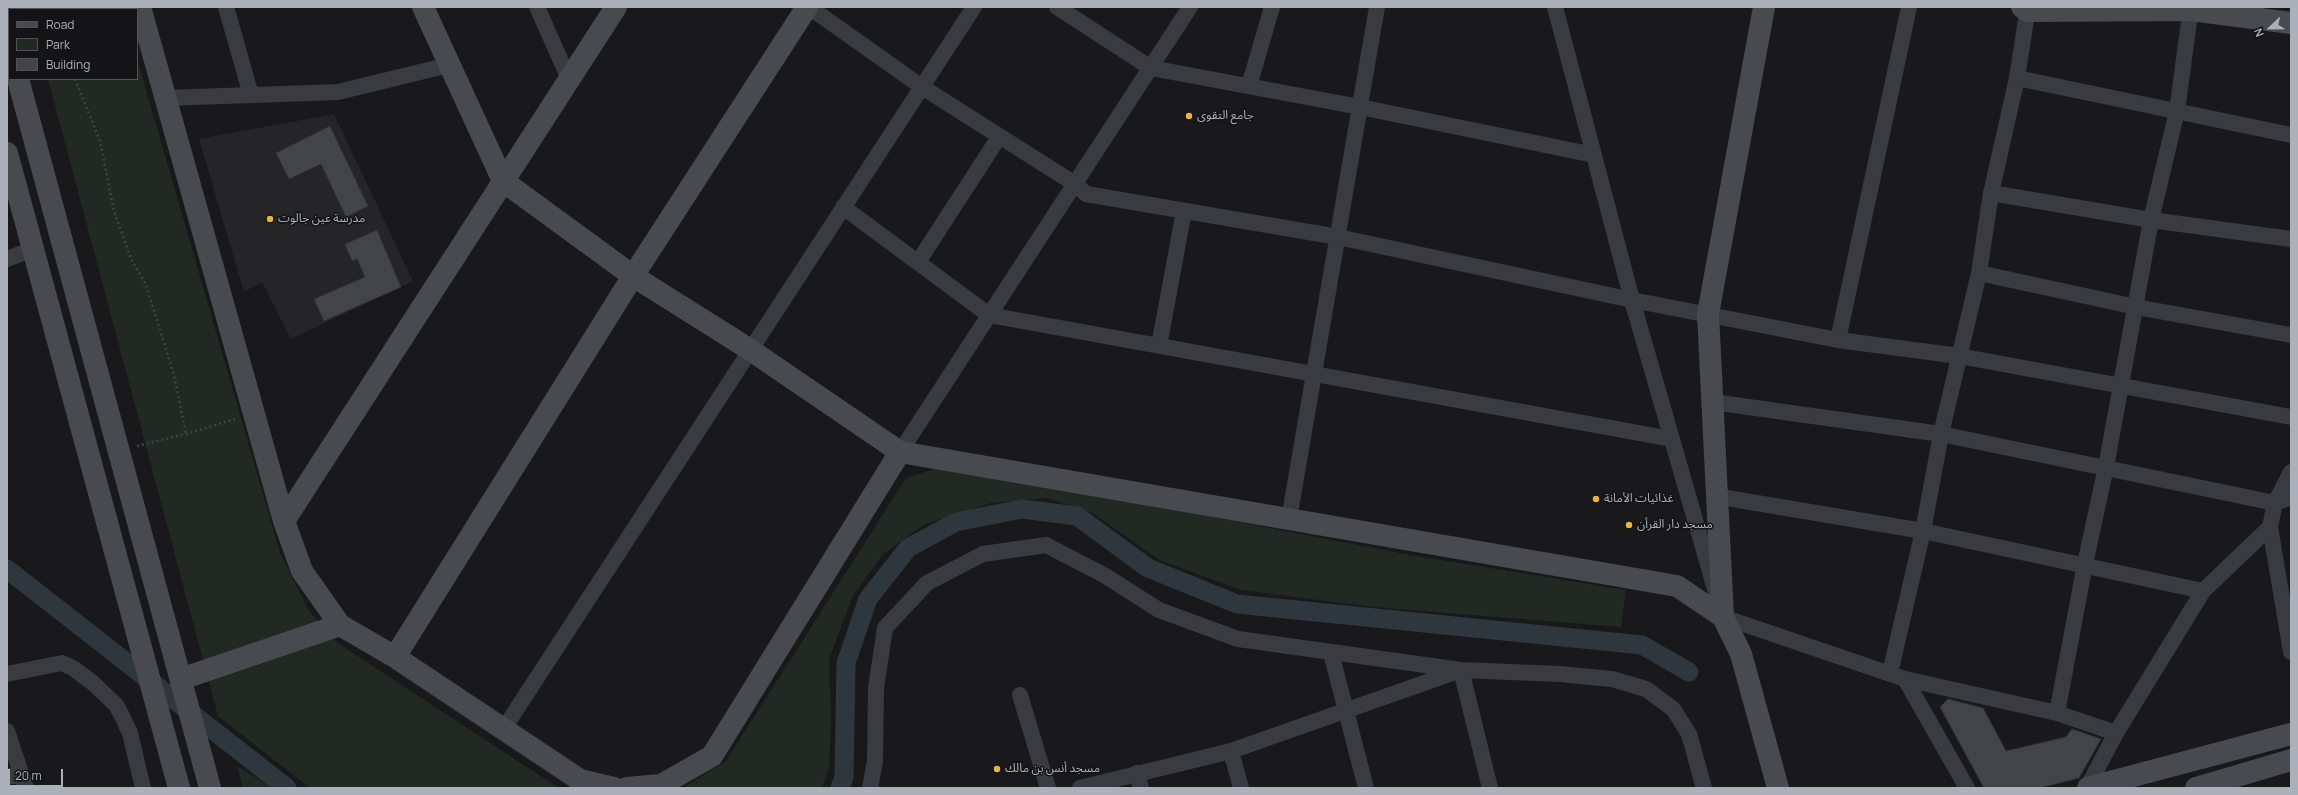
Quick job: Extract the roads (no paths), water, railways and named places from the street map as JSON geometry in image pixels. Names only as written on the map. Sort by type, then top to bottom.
[{"type":"main road","points":[[140,7],[284,521],[302,571],[340,625],[395,657],[580,780],[614,788]]},
{"type":"main road","points":[[423,7],[503,182],[633,276],[749,349],[900,452],[1677,586],[1723,617]]},
{"type":"main road","points":[[284,521],[616,7]]},
{"type":"main road","points":[[395,657],[633,276],[808,7]]},
{"type":"main road","points":[[1764,7],[1708,314],[1713,402],[1715,496],[1723,617],[1741,654],[1778,788]]},
{"type":"main road","points":[[2026,8],[2191,9],[2291,23]]},
{"type":"main road","points":[[18,80],[210,788]]},
{"type":"main road","points":[[7,153],[179,788]]},
{"type":"main road","points":[[627,788],[661,785],[712,756],[900,452]]},
{"type":"main road","points":[[181,680],[340,625]]},
{"type":"main road","points":[[2088,788],[2291,734]]},
{"type":"main road","points":[[2206,787],[2291,760]]},
{"type":"street","points":[[226,7],[251,95]]},
{"type":"street","points":[[537,7],[569,79]]},
{"type":"street","points":[[808,7],[922,87],[1075,184],[1086,194],[1338,237],[1632,300],[1838,340],[1960,356],[2121,384],[2291,417]]},
{"type":"street","points":[[503,730],[749,349],[974,7]]},
{"type":"street","points":[[1057,7],[1151,68],[1360,107],[1594,155]]},
{"type":"street","points":[[900,452],[1190,7]]},
{"type":"street","points":[[1249,86],[1272,7]]},
{"type":"street","points":[[1289,519],[1312,374],[1338,237],[1377,7]]},
{"type":"street","points":[[1556,7],[1632,300],[1723,617],[1898,676],[2058,713],[2116,733]]},
{"type":"street","points":[[1838,340],[1909,7]]},
{"type":"street","points":[[1967,788],[1898,676],[1941,434],[1979,273],[1991,193],[2017,78],[2026,8]]},
{"type":"street","points":[[2058,713],[2085,564],[2106,467],[2151,220],[2177,111],[2191,9]]},
{"type":"street","points":[[166,98],[338,92],[449,65]]},
{"type":"street","points":[[2017,78],[2291,135]]},
{"type":"street","points":[[918,262],[1000,137]]},
{"type":"street","points":[[1991,193],[2151,220],[2291,240]]},
{"type":"street","points":[[843,207],[990,315],[1672,439]]},
{"type":"street","points":[[1159,346],[1184,211]]},
{"type":"street","points":[[7,258],[33,249]]},
{"type":"street","points":[[1979,273],[2136,307],[2291,335]]},
{"type":"street","points":[[1713,402],[1941,434],[2275,503],[2291,497]]},
{"type":"street","points":[[2291,472],[2275,503],[2270,527],[2291,652]]},
{"type":"street","points":[[1715,496],[1923,531],[2085,564],[2203,591]]},
{"type":"street","points":[[2088,788],[2116,733],[2203,591],[2270,527]]},
{"type":"street","points":[[870,788],[875,761],[876,688],[885,628],[927,583],[983,554],[1046,545],[1104,575],[1158,610],[1238,639],[1461,670],[1560,674],[1612,679],[1646,689],[1673,709],[1689,734],[1704,788]]},
{"type":"street","points":[[1331,653],[1366,788]]},
{"type":"street","points":[[7,674],[62,663],[73,668],[116,705],[130,733],[143,788]]},
{"type":"street","points":[[1080,788],[1139,781],[1346,712],[1461,670]]},
{"type":"street","points":[[1461,670],[1490,788]]},
{"type":"street","points":[[1020,695],[1048,788]]},
{"type":"street","points":[[7,731],[18,780]]},
{"type":"street","points":[[1231,751],[1241,788]]},
{"type":"waterway","points":[[840,788],[844,777],[846,663],[868,599],[908,548],[956,522],[1022,509],[1077,516],[1148,568],[1237,604],[1642,645],[1689,672]]},
{"type":"waterway","points":[[7,569],[287,788]]},
{"type":"place","name":"جامع التقوى","points":[[1189,116]]},
{"type":"place","name":"مدرسة عين جالوت","points":[[270,219]]},
{"type":"place","name":"غذائيات الأمانة","points":[[1596,499]]},
{"type":"place","name":"مسجد دار القرأن","points":[[1629,525]]},
{"type":"place","name":"مسجد أنس بن مالك","points":[[997,769]]}]
